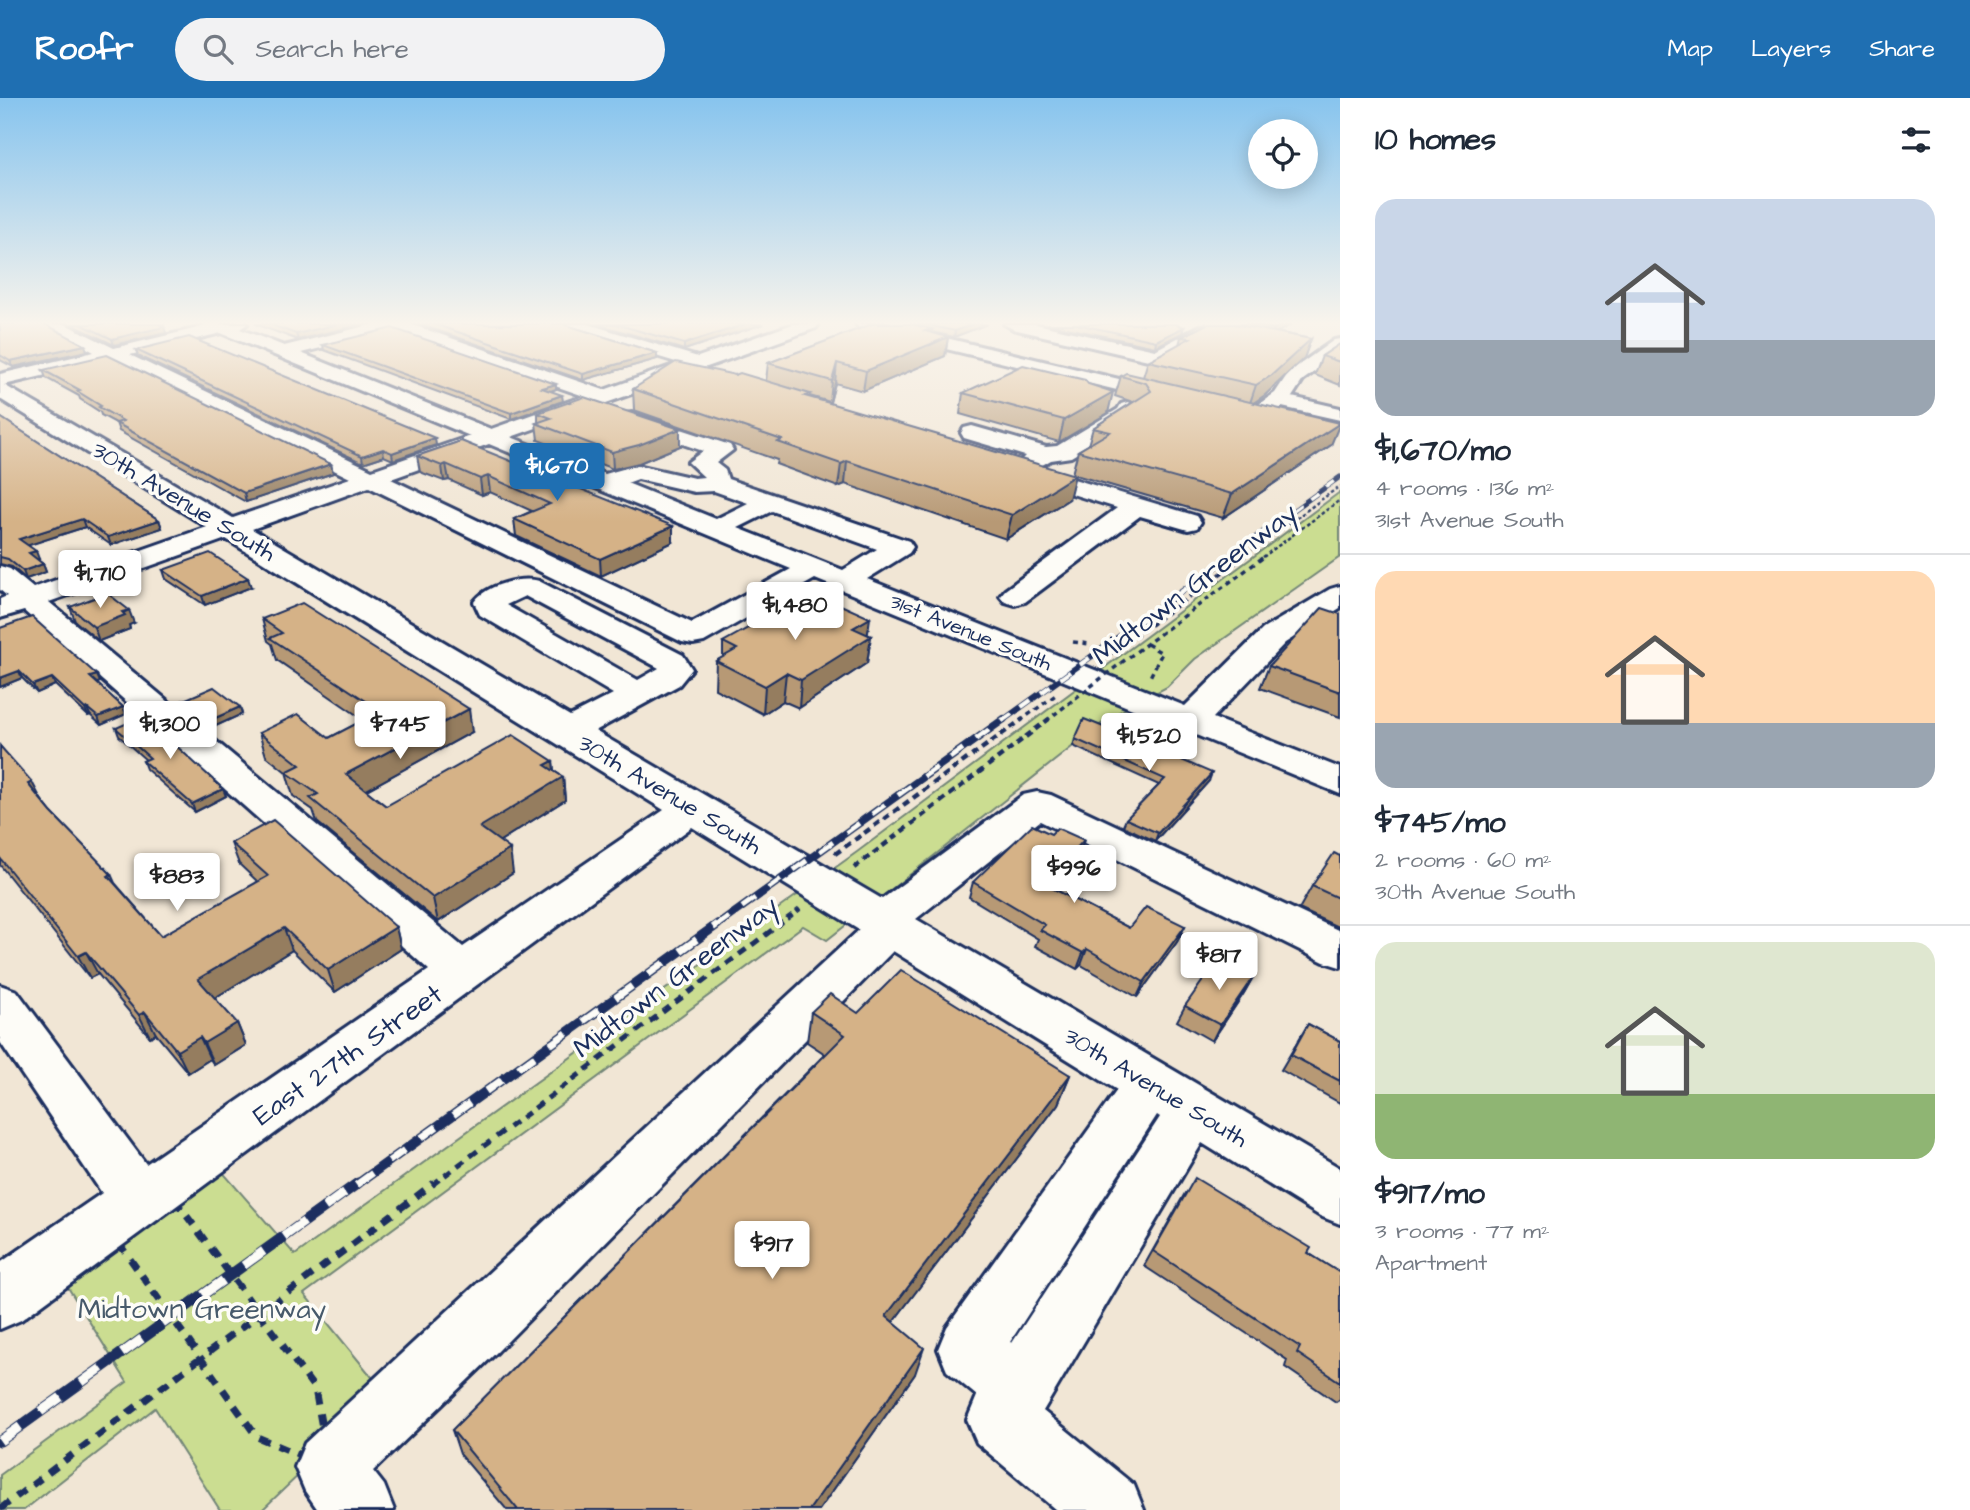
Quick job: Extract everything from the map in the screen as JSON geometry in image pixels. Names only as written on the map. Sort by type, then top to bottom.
[{"type":"street","name":"30th Avenue South","points":[[0,390],[693,808],[831,872],[886,924],[1340,1198]]},
{"type":"street","points":[[186,390],[693,635],[813,568]]},
{"type":"street","name":"31st Avenue South","points":[[374,390],[1340,782]]},
{"type":"street","points":[[567,390],[722,450],[700,462],[716,475],[716,483]]},
{"type":"street","points":[[14,604],[622,390]]},
{"type":"street","points":[[974,449],[1045,454],[1063,452],[1131,411],[1057,390]]},
{"type":"street","points":[[1112,404],[1137,390],[1249,414],[1337,419]]},
{"type":"street","points":[[1249,414],[1278,400],[1286,390]]},
{"type":"street","points":[[1047,478],[1175,399]]},
{"type":"street","points":[[1278,400],[1337,419]]},
{"type":"street","points":[[1045,454],[1012,468],[1188,522]]},
{"type":"street","points":[[603,483],[637,472],[694,485],[716,483],[899,547],[844,581]]},
{"type":"street","points":[[716,529],[771,502]]},
{"type":"street","points":[[1015,596],[1137,506]]},
{"type":"street","points":[[0,575],[14,604],[463,972]]},
{"type":"street","points":[[567,732],[667,678],[676,669],[672,662],[530,587],[519,588],[489,602],[491,609],[636,694]]},
{"type":"street","points":[[1190,721],[1274,636],[1340,594]]},
{"type":"street","points":[[344,1488],[466,1338],[886,924],[1037,804],[1340,950]]},
{"type":"street","name":"East 27th Street","points":[[0,1299],[693,808]]},
{"type":"street","points":[[0,1004],[140,1201]]},
{"type":"street","points":[[1109,1510],[1000,1420],[1019,1390],[1172,1097]]},
{"type":"path","points":[[1107,657],[1340,486]]},
{"type":"path","name":"Midtown Greenway","points":[[0,1509],[831,872],[1068,704],[1340,500]]},
{"type":"path","points":[[1146,684],[1163,653],[1147,644]]},
{"type":"path","points":[[831,872],[1052,697]]},
{"type":"path","points":[[176,1200],[315,1389],[344,1488],[257,1437],[118,1241],[140,1201],[176,1200]]},
{"type":"green space","name":"Midtown Greenway","points":[[1340,492],[1340,557],[1195,659],[1167,687],[1110,717],[827,940],[803,926],[304,1294],[385,1393],[262,1510],[220,1510],[155,1408],[24,1510],[0,1510],[0,1475],[127,1382],[64,1281],[220,1169],[295,1255],[857,852]]},
{"type":"building","points":[[179,390],[331,464],[244,493],[116,423],[123,421],[77,391]]},
{"type":"building","points":[[221,390],[318,390],[435,438],[392,453],[383,449],[362,456]]},
{"type":"building","points":[[447,390],[547,390],[562,395],[511,413]]},
{"type":"building","points":[[636,390],[796,390],[810,394],[805,396],[1075,475],[1012,515],[847,461],[841,464],[778,442],[782,440]]},
{"type":"building","points":[[970,390],[1113,392],[1064,420],[963,393]]},
{"type":"building","points":[[1198,390],[1340,423],[1232,494],[1078,451],[1110,432],[1093,428],[1151,391]]},
{"type":"building","points":[[584,397],[680,429],[612,452],[536,423],[551,418],[538,413]]},
{"type":"building","points":[[0,417],[159,520],[108,537],[82,519],[19,539],[36,551],[29,553],[43,564],[23,571],[8,559],[0,557]]},
{"type":"building","points":[[461,441],[673,526],[600,559],[514,519],[550,504],[488,476],[480,479],[446,464],[442,466],[417,456]]},
{"type":"building","points":[[210,553],[248,578],[202,596],[163,570]]},
{"type":"building","points":[[107,593],[129,610],[122,612],[125,615],[94,627],[70,607]]},
{"type":"building","points":[[825,598],[870,618],[853,628],[871,636],[801,680],[786,673],[765,686],[716,661],[737,649],[723,642],[793,603],[807,609]]},
{"type":"building","points":[[302,603],[469,709],[346,774],[386,806],[513,735],[553,761],[545,765],[563,777],[480,827],[510,849],[433,898],[310,798],[318,794],[286,772],[300,765],[259,733],[298,714],[329,738],[381,711],[270,638],[282,633],[262,619]]},
{"type":"building","points":[[1322,608],[1340,614],[1340,692],[1269,666]]},
{"type":"building","points":[[32,617],[97,675],[90,677],[123,707],[98,717],[85,709],[52,678],[33,685],[19,671],[0,678],[0,628]]},
{"type":"building","points":[[214,687],[240,707],[204,723],[179,702]]},
{"type":"building","points":[[144,716],[223,789],[192,804],[143,761],[150,758],[116,728]]},
{"type":"building","points":[[1084,719],[1121,734],[1125,731],[1155,743],[1151,747],[1212,773],[1158,833],[1126,819],[1165,779],[1075,739]]},
{"type":"building","points":[[0,746],[32,782],[28,784],[51,812],[111,874],[108,876],[161,936],[268,876],[231,843],[273,820],[396,927],[328,970],[284,928],[198,979],[237,1023],[204,1043],[200,1037],[177,1051],[145,1012],[139,1015],[86,952],[78,956],[0,858]]},
{"type":"building","points":[[1032,825],[1051,834],[1057,828],[1084,840],[1044,884],[1129,928],[1146,907],[1185,926],[1144,982],[1087,949],[1083,953],[1040,930],[1045,925],[973,882]]},
{"type":"building","points":[[1334,853],[1340,856],[1340,899],[1312,886]]},
{"type":"building","points":[[1218,959],[1253,977],[1220,1025],[1185,1006]]},
{"type":"building","points":[[901,970],[1070,1075],[886,1316],[924,1348],[809,1510],[518,1510],[452,1430],[845,1035],[811,1012],[830,994],[858,1013]]},
{"type":"building","points":[[1308,1024],[1340,1041],[1340,1081],[1291,1055]]},
{"type":"building","points":[[1195,1178],[1311,1248],[1308,1253],[1340,1273],[1340,1382],[1297,1353],[1300,1347],[1153,1251]]},
{"type":"railway","points":[[1228,557],[1340,477]]},
{"type":"railway","points":[[1002,721],[1231,556]]},
{"type":"railway","points":[[716,926],[1004,719]]},
{"type":"railway","points":[[356,1185],[718,924]]},
{"type":"railway","points":[[0,1441],[358,1183]]}]
